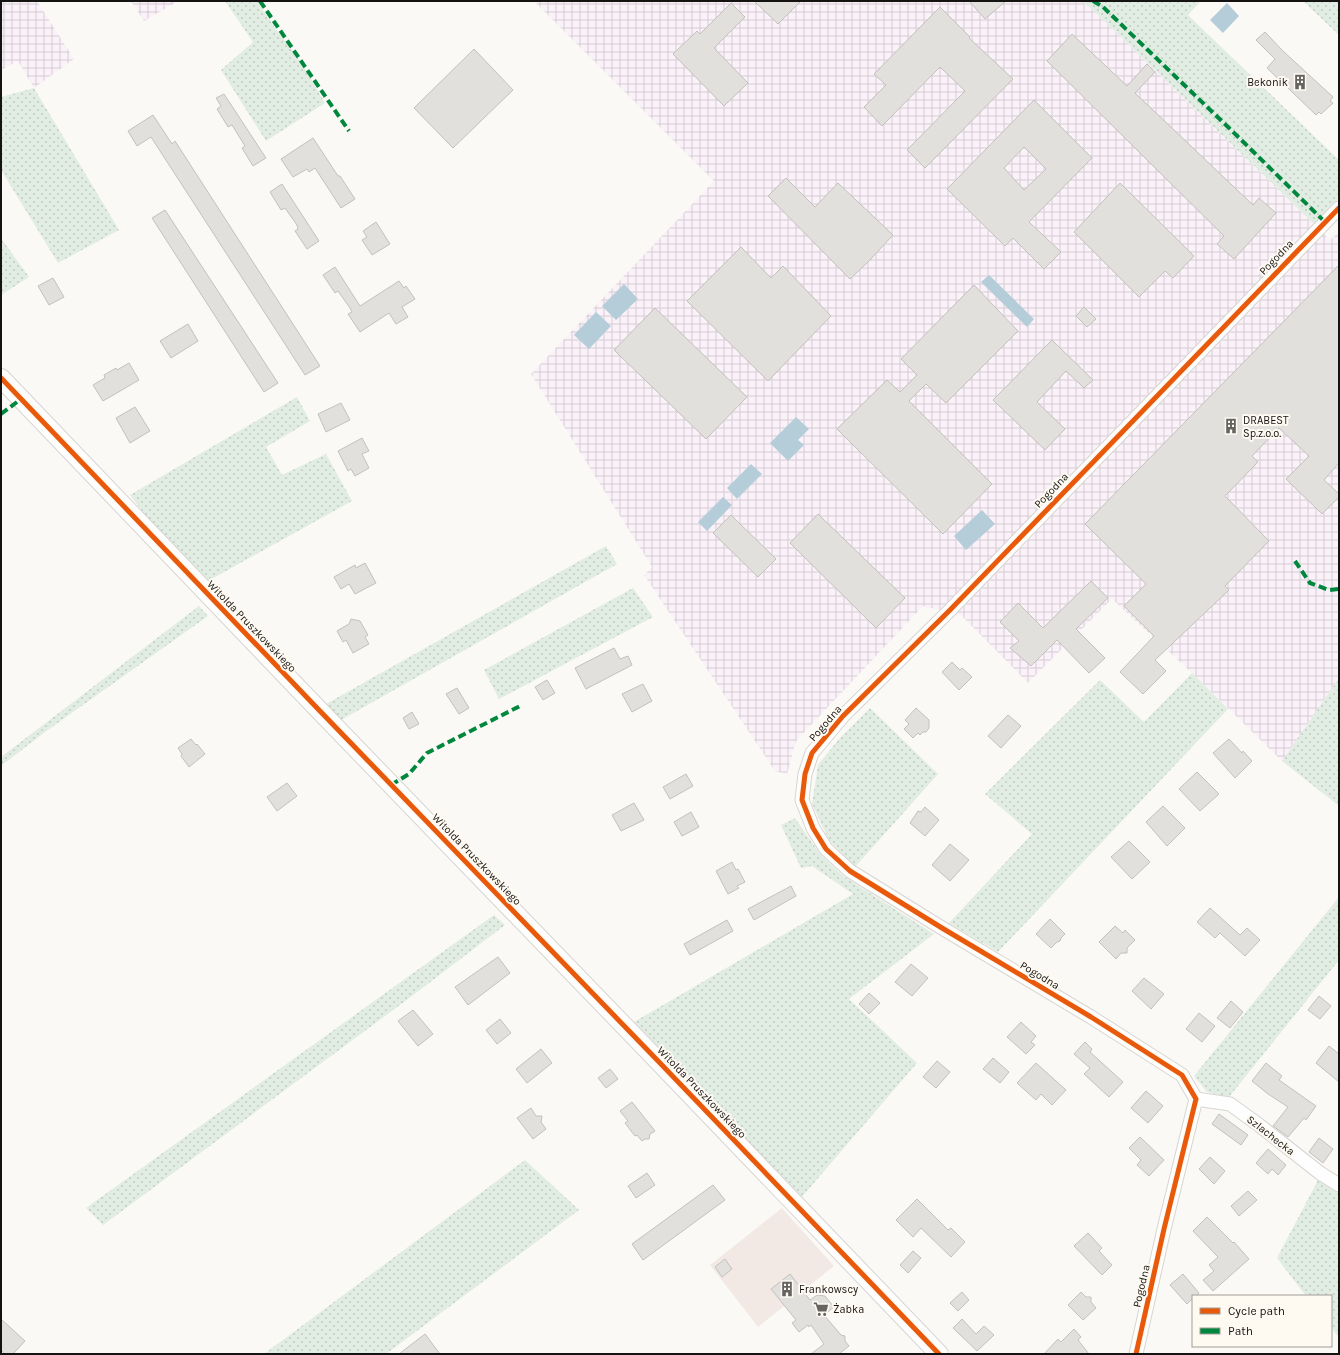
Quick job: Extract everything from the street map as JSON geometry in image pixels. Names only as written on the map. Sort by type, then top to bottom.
[{"type":"street","name":"Pogodna","points":[[1136,1354],[1164,1229],[1196,1098],[1182,1075],[1091,1017],[850,871],[826,849],[813,828],[802,800],[805,774],[812,752],[844,716],[950,610],[1339,208]]},
{"type":"street","name":"Witolda Pruszkowskiego","points":[[1,378],[939,1354]]},
{"type":"street","name":"Szlachecka","points":[[1196,1098],[1230,1104],[1320,1173],[1339,1185]]},
{"type":"shaded area","points":[[1,1],[37,1],[74,59],[34,88],[18,61],[1,70]]},
{"type":"shaded area","points":[[131,1],[178,1],[144,21]]},
{"type":"shaded area","points":[[225,1],[257,1],[301,62],[325,103],[266,141],[221,70],[253,42]]},
{"type":"shaded area","points":[[534,1],[1080,1],[1091,8],[1330,240],[1339,232],[1339,678],[1282,761],[1192,673],[1112,599],[1028,683],[962,616],[923,606],[796,741],[787,774],[775,771],[644,575],[652,567],[531,374],[714,181]]},
{"type":"shaded area","points":[[1080,1],[1201,1],[1188,15],[1339,160],[1339,198],[1314,224],[1091,8]]},
{"type":"shaded area","points":[[1303,1],[1339,1],[1339,35]]},
{"type":"shaded area","points":[[34,88],[119,230],[58,263],[1,170],[1,97]]},
{"type":"shaded area","points":[[1,238],[29,277],[1,295]]},
{"type":"shaded area","points":[[297,397],[310,421],[266,447],[282,475],[326,454],[352,501],[208,581],[146,516],[130,495]]},
{"type":"shaded area","points":[[606,546],[617,564],[341,720],[326,704]]},
{"type":"shaded area","points":[[633,588],[653,617],[499,699],[484,670]]},
{"type":"shaded area","points":[[199,606],[208,616],[45,732],[1,766],[1,757]]},
{"type":"shaded area","points":[[1192,673],[1228,709],[998,952],[949,923],[1032,834],[985,794],[1100,680],[1144,722]]},
{"type":"shaded area","points":[[1339,678],[1339,806],[1282,761]]},
{"type":"shaded area","points":[[870,708],[938,774],[855,867],[829,840],[812,804],[818,765],[839,739]]},
{"type":"shaded area","points":[[795,818],[820,854],[843,876],[934,934],[849,999],[917,1063],[801,1198],[634,1022],[853,894],[812,866],[801,868],[781,825]]},
{"type":"shaded area","points":[[1339,897],[1339,960],[1229,1097],[1207,1092],[1194,1076]]},
{"type":"shaded area","points":[[494,915],[505,925],[408,999],[103,1225],[86,1208]]},
{"type":"shaded area","points":[[525,1160],[579,1210],[386,1354],[264,1354]]},
{"type":"shaded area","points":[[1318,1180],[1339,1194],[1339,1338],[1332,1328],[1332,1295],[1305,1295],[1277,1258]]},
{"type":"shaded area","points":[[782,1208],[834,1266],[758,1327],[710,1265]]},
{"type":"water","points":[[1227,3],[1239,16],[1223,33],[1210,20]]},
{"type":"water","points":[[989,275],[1034,319],[1027,327],[981,282]]},
{"type":"water","points":[[624,284],[638,299],[616,320],[602,306]]},
{"type":"water","points":[[596,312],[611,326],[589,349],[574,335]]},
{"type":"water","points":[[796,417],[809,429],[798,440],[804,445],[788,461],[770,443]]},
{"type":"water","points":[[751,464],[762,474],[737,499],[727,488]]},
{"type":"water","points":[[723,497],[732,505],[707,531],[698,522]]},
{"type":"water","points":[[982,510],[995,524],[966,550],[954,536]]},
{"type":"building","points":[[754,1],[801,1],[778,24]]},
{"type":"building","points":[[969,1],[1006,1],[985,19]]},
{"type":"building","points":[[731,3],[745,17],[714,48],[748,83],[724,106],[673,54],[697,31],[700,34]]},
{"type":"building","points":[[940,7],[970,37],[969,38],[1013,79],[925,168],[907,150],[965,91],[940,67],[882,126],[864,107],[886,85],[874,74]]},
{"type":"building","name":"Bekonik","points":[[1265,32],[1283,51],[1333,97],[1330,101],[1333,103],[1321,114],[1319,112],[1316,115],[1267,68],[1275,59],[1256,40]]},
{"type":"building","points":[[1072,34],[1127,86],[1147,64],[1155,72],[1135,93],[1253,205],[1259,198],[1276,213],[1234,259],[1217,244],[1224,236],[1047,61]]},
{"type":"building","points":[[474,49],[513,90],[453,148],[414,108]]},
{"type":"building","points":[[224,94],[266,158],[253,166],[242,148],[245,146],[232,125],[228,127],[217,109],[221,106],[216,98]]},
{"type":"building","points":[[1034,100],[1092,158],[1029,222],[1061,252],[1044,269],[1013,238],[1005,246],[947,189]],"holes":[[[1024,147],[1046,169],[1024,190],[1004,168]]]},
{"type":"building","points":[[153,115],[172,144],[175,141],[320,366],[305,375],[151,137],[137,146],[128,131]]},
{"type":"building","points":[[313,138],[355,199],[341,208],[315,168],[309,172],[307,169],[293,177],[281,159]]},
{"type":"building","points":[[786,178],[815,207],[838,183],[893,235],[850,279],[768,196]]},
{"type":"building","points":[[1120,183],[1194,256],[1173,278],[1165,271],[1139,297],[1074,232]]},
{"type":"building","points":[[282,184],[319,241],[307,249],[295,231],[298,229],[297,225],[285,208],[281,210],[270,192]]},
{"type":"building","points":[[165,210],[278,383],[264,392],[152,218]]},
{"type":"building","points":[[376,222],[390,244],[372,255],[362,240],[367,237],[363,231]]},
{"type":"building","points":[[741,247],[771,278],[783,266],[831,316],[768,381],[687,301]]},
{"type":"building","points":[[1339,265],[1339,463],[1324,480],[1339,494],[1339,497],[1322,514],[1286,479],[1309,456],[1279,428],[1252,456],[1258,462],[1225,496],[1269,541],[1225,586],[1229,590],[1155,660],[1166,671],[1143,694],[1120,672],[1154,636],[1124,606],[1146,584],[1085,524]]},
{"type":"building","points":[[335,267],[360,306],[399,281],[404,288],[406,286],[415,299],[402,307],[408,317],[396,324],[389,313],[360,332],[348,314],[352,312],[350,308],[338,291],[335,293],[323,275]]},
{"type":"building","points":[[53,278],[64,297],[49,305],[38,286]]},
{"type":"building","points":[[974,285],[1018,331],[946,403],[926,384],[909,401],[992,484],[943,534],[837,429],[887,380],[900,392],[917,375],[901,359]]},
{"type":"building","points":[[1084,307],[1096,319],[1087,327],[1076,316]]},
{"type":"building","points":[[655,308],[747,397],[706,439],[614,350]]},
{"type":"building","points":[[188,324],[198,341],[171,358],[160,341]]},
{"type":"building","points":[[1052,340],[1093,380],[1084,388],[1066,371],[1037,402],[1065,429],[1045,450],[993,400]]},
{"type":"building","points":[[129,363],[139,380],[103,401],[93,385],[105,378],[104,375]]},
{"type":"building","points":[[341,403],[350,420],[326,432],[318,414]]},
{"type":"building","points":[[135,407],[150,431],[130,443],[116,418]]},
{"type":"building","points":[[362,438],[369,451],[362,454],[369,468],[355,476],[351,469],[348,471],[338,451]]},
{"type":"building","points":[[818,514],[905,598],[876,628],[790,543]]},
{"type":"building","points":[[731,515],[776,559],[758,577],[713,533]]},
{"type":"building","points":[[365,563],[376,583],[355,594],[349,584],[341,589],[334,577],[355,565],[356,568]]},
{"type":"building","points":[[1091,581],[1108,598],[1076,629],[1105,658],[1089,673],[1057,640],[1031,666],[1010,648],[1019,641],[1000,622],[1018,603],[1043,628]]},
{"type":"building","points":[[351,619],[360,621],[368,635],[365,637],[369,644],[353,653],[346,640],[343,642],[337,631],[349,624]]},
{"type":"building","points":[[614,648],[620,659],[628,656],[632,665],[586,689],[575,668]]},
{"type":"building","points":[[952,662],[960,670],[962,668],[972,677],[959,690],[942,672]]},
{"type":"building","points":[[547,680],[555,693],[543,700],[535,687]]},
{"type":"building","points":[[643,684],[652,701],[632,712],[622,694]]},
{"type":"building","points":[[457,688],[469,708],[459,714],[446,694]]},
{"type":"building","points":[[916,708],[929,720],[929,728],[926,732],[923,732],[920,735],[918,733],[913,738],[904,729],[909,724],[905,720]]},
{"type":"building","points":[[412,712],[419,724],[409,729],[403,718]]},
{"type":"building","points":[[1008,715],[1021,726],[1001,748],[988,736]]},
{"type":"building","points":[[191,739],[205,754],[189,767],[181,756],[182,754],[178,748]]},
{"type":"building","points":[[1229,739],[1252,761],[1235,778],[1213,753]]},
{"type":"building","points":[[1197,772],[1219,794],[1200,811],[1179,789]]},
{"type":"building","points":[[686,774],[693,786],[670,799],[663,787]]},
{"type":"building","points":[[287,783],[297,796],[277,811],[267,797]]},
{"type":"building","points":[[634,803],[644,820],[621,831],[612,815]]},
{"type":"building","points":[[1163,806],[1185,828],[1167,846],[1146,822]]},
{"type":"building","points":[[925,807],[939,820],[925,836],[910,823],[918,811],[921,812]]},
{"type":"building","points":[[691,812],[699,827],[682,836],[674,822]]},
{"type":"building","points":[[1129,841],[1150,862],[1132,879],[1111,857]]},
{"type":"building","points":[[950,844],[969,860],[950,881],[932,865]]},
{"type":"building","points":[[732,862],[736,870],[738,869],[745,882],[737,886],[739,888],[728,894],[716,871]]},
{"type":"building","points":[[791,886],[796,896],[754,920],[748,909]]},
{"type":"building","points":[[1210,908],[1240,935],[1247,928],[1260,940],[1245,956],[1220,933],[1215,938],[1197,922]]},
{"type":"building","points":[[1050,919],[1065,934],[1060,941],[1051,948],[1036,934]]},
{"type":"building","points":[[727,920],[733,931],[690,955],[684,944]]},
{"type":"building","points":[[1115,926],[1123,933],[1125,930],[1135,940],[1127,948],[1127,953],[1121,953],[1116,959],[1099,942]]},
{"type":"building","points":[[498,957],[510,973],[468,1005],[455,987]]},
{"type":"building","points":[[911,964],[928,978],[912,996],[895,982]]},
{"type":"building","points":[[1144,978],[1164,994],[1151,1009],[1132,991]]},
{"type":"building","points":[[869,993],[880,1003],[869,1014],[859,1004]]},
{"type":"building","points":[[1319,996],[1331,1006],[1320,1019],[1308,1010]]},
{"type":"building","points":[[1231,1001],[1243,1012],[1230,1028],[1217,1018]]},
{"type":"building","points":[[413,1010],[433,1034],[418,1046],[398,1021]]},
{"type":"building","points":[[1199,1013],[1215,1026],[1202,1042],[1186,1029]]},
{"type":"building","points":[[500,1019],[511,1033],[497,1044],[486,1030]]},
{"type":"building","points":[[1021,1022],[1036,1036],[1031,1042],[1035,1045],[1026,1054],[1007,1037]]},
{"type":"building","points":[[1085,1042],[1092,1049],[1090,1052],[1123,1082],[1109,1097],[1084,1074],[1090,1068],[1074,1054]]},
{"type":"building","points":[[1329,1046],[1339,1054],[1339,1082],[1316,1063]]},
{"type":"building","points":[[541,1049],[552,1063],[527,1083],[516,1069]]},
{"type":"building","points":[[993,1058],[1009,1072],[1000,1083],[983,1069]]},
{"type":"building","points":[[937,1061],[950,1072],[936,1088],[923,1077]]},
{"type":"building","points":[[1036,1063],[1066,1090],[1052,1105],[1041,1094],[1036,1100],[1017,1083]]},
{"type":"building","points":[[1266,1063],[1282,1076],[1279,1080],[1316,1106],[1306,1120],[1304,1118],[1288,1137],[1273,1126],[1288,1107],[1252,1081]]},
{"type":"building","points":[[610,1069],[618,1079],[606,1088],[598,1078]]},
{"type":"building","points":[[1146,1091],[1163,1106],[1148,1123],[1131,1108]]},
{"type":"building","points":[[632,1102],[655,1131],[650,1134],[649,1139],[642,1141],[637,1135],[635,1136],[625,1123],[628,1121],[620,1111]]},
{"type":"building","points":[[531,1108],[536,1116],[542,1116],[541,1122],[546,1129],[533,1139],[517,1118]]},
{"type":"building","points":[[1219,1114],[1248,1135],[1241,1145],[1212,1124]]},
{"type":"building","points":[[1140,1137],[1164,1160],[1149,1176],[1137,1165],[1141,1160],[1129,1148]]},
{"type":"building","points":[[1319,1138],[1333,1149],[1323,1163],[1309,1152]]},
{"type":"building","points":[[1268,1149],[1286,1165],[1278,1175],[1272,1169],[1268,1174],[1256,1163]]},
{"type":"building","points":[[1210,1157],[1225,1171],[1214,1184],[1199,1169]]},
{"type":"building","points":[[647,1173],[655,1185],[636,1198],[628,1186]]},
{"type":"building","points":[[713,1185],[725,1200],[643,1260],[632,1244]]},
{"type":"building","points":[[1248,1191],[1257,1200],[1239,1216],[1231,1206]]},
{"type":"building","points":[[917,1199],[948,1230],[951,1228],[965,1242],[951,1257],[921,1228],[913,1237],[896,1220]]},
{"type":"building","points":[[1207,1217],[1233,1243],[1234,1242],[1249,1259],[1213,1291],[1203,1280],[1214,1271],[1209,1265],[1218,1257],[1193,1231]]},
{"type":"building","points":[[1088,1233],[1102,1248],[1099,1251],[1112,1265],[1102,1275],[1074,1246]]},
{"type":"building","points":[[913,1251],[921,1258],[908,1273],[900,1265]]},
{"type":"building","points":[[725,1259],[732,1269],[722,1277],[715,1267]]},
{"type":"building","points":[[790,1274],[810,1300],[817,1295],[825,1296],[834,1307],[824,1315],[841,1335],[845,1336],[845,1341],[849,1346],[839,1354],[811,1354],[824,1344],[811,1325],[809,1327],[808,1325],[799,1332],[792,1323],[796,1320],[771,1289]]},
{"type":"building","points":[[1183,1274],[1199,1293],[1197,1295],[1192,1295],[1192,1299],[1187,1304],[1170,1285]]},
{"type":"building","points":[[962,1292],[969,1300],[958,1311],[950,1303]]},
{"type":"building","points":[[1081,1292],[1086,1297],[1091,1297],[1091,1302],[1096,1308],[1083,1320],[1068,1305]]},
{"type":"building","points":[[1,1319],[25,1341],[13,1354],[5,1354],[1,1350]]},
{"type":"building","points":[[962,1319],[976,1334],[984,1326],[994,1335],[977,1351],[953,1328]]},
{"type":"building","points":[[1074,1329],[1081,1337],[1078,1340],[1089,1354],[1044,1354],[1058,1339],[1061,1342]]},
{"type":"building","points":[[425,1334],[440,1354],[399,1354]]},
{"type":"marked path","points":[[260,1],[349,131]]},
{"type":"marked path","points":[[1093,1],[1102,6],[1325,222]]},
{"type":"marked path","points":[[1,414],[21,399]]},
{"type":"marked path","points":[[1295,561],[1310,583],[1329,590],[1339,589]]},
{"type":"marked path","points":[[391,785],[409,774],[427,753],[520,706]]},
{"type":"cycle path","points":[[1136,1354],[1164,1229],[1196,1099],[1182,1075],[1091,1017],[850,871],[826,849],[813,828],[802,800],[805,774],[812,753],[843,716],[950,610],[1339,208]]},
{"type":"cycle path","points":[[1,378],[939,1354]]},
{"type":"place","name":"Bekonik","points":[[1300,82]]},
{"type":"place","name":"DRABEST Sp.z.o.o.","points":[[1231,426]]},
{"type":"place","name":"Frankowscy","points":[[787,1289]]},
{"type":"place","name":"Żabka","points":[[821,1309]]}]
